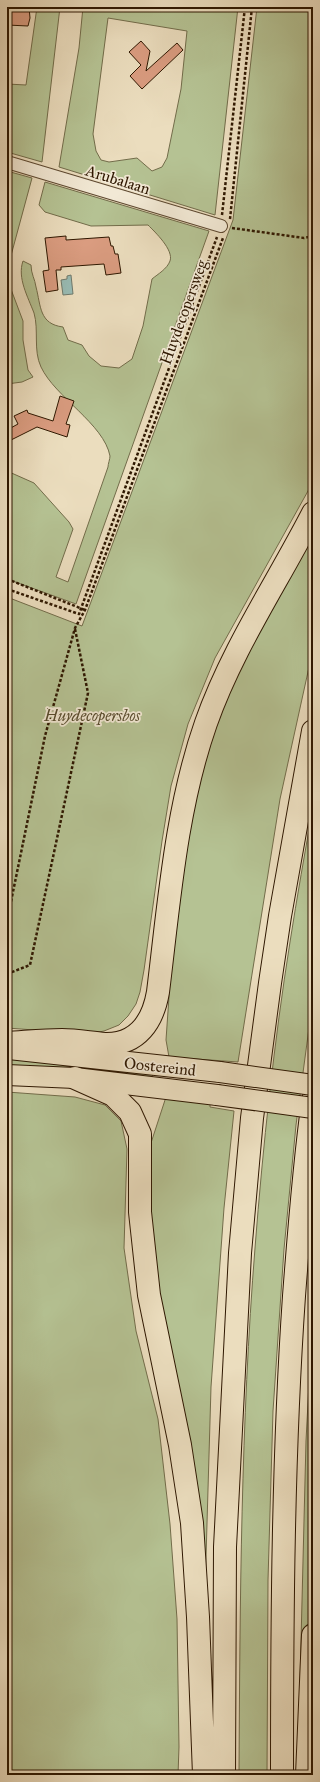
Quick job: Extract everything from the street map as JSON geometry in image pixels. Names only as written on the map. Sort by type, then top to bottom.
[{"type":"highway","points":[[7,1043],[62,1040],[106,1044],[118,1043],[129,1039],[140,1032],[148,1022],[155,1006],[158,992],[185,799],[206,724],[217,693],[241,644],[313,513]]},
{"type":"highway","points":[[224,1775],[225,1547],[240,1253],[252,1118],[273,961],[313,731]]},
{"type":"highway","points":[[76,1078],[113,1095],[130,1112],[140,1134],[140,1212],[149,1295],[180,1445],[192,1531],[198,1617],[204,1775]]},
{"type":"highway","points":[[282,1775],[282,1614],[290,1367],[299,1233],[313,1100]]},
{"type":"highway","points":[[307,1775],[313,1635]]},
{"type":"main road","name":"Oostereind","points":[[7,1049],[220,1072],[313,1085]]},
{"type":"main road","name":"Oostereind","points":[[7,1075],[76,1078],[313,1108]]},
{"type":"street","name":"Arubalaan","points":[[7,162],[224,227]]},
{"type":"path","name":"Huydecopersweg","points":[[7,921],[45,736],[75,628],[85,610],[224,227],[245,7]]},
{"type":"path","name":"Huydecopersweg","points":[[7,589],[79,614],[224,227],[231,216],[252,7]]},
{"type":"path","points":[[224,227],[304,238],[313,236]]},
{"type":"path","points":[[7,579],[85,610]]},
{"type":"path","points":[[7,974],[30,965],[88,693],[75,628]]},
{"type":"green space","points":[[37,7],[60,7],[42,162],[7,152],[7,84],[26,85]]},
{"type":"green space","points":[[83,7],[149,7],[174,11],[175,7],[238,7],[215,215],[59,167],[79,48]],"holes":[[[108,18],[187,31],[181,89],[167,158],[162,167],[152,171],[137,158],[109,162],[101,160],[96,151],[93,134]]]},
{"type":"green space","name":"Huydecopersbos","points":[[257,7],[313,7],[313,482],[215,658],[188,724],[171,786],[144,970],[136,1004],[128,1016],[119,1025],[104,1031],[89,1034],[7,1028],[7,597],[82,626],[233,220]]},
{"type":"green space","points":[[7,171],[32,178],[9,263],[9,284],[23,321],[23,340],[28,370],[33,377],[22,382],[7,384]]},
{"type":"green space","points":[[45,182],[209,231],[76,604],[7,579],[7,471],[34,483],[69,522],[73,529],[56,577],[68,582],[108,467],[110,456],[106,444],[99,433],[57,389],[41,367],[37,354],[34,313],[22,281],[21,274],[23,261],[31,265],[40,307],[45,318],[55,325],[63,327],[68,340],[82,345],[89,356],[101,366],[119,368],[132,359],[143,326],[152,279],[167,266],[170,261],[170,257],[167,247],[148,225],[91,226],[45,212],[39,205]]},
{"type":"green space","points":[[313,532],[313,649],[280,799],[238,1062],[169,1057],[166,1040],[169,997],[167,970],[194,800],[224,699]]},
{"type":"green space","points":[[313,807],[313,998],[296,1125],[284,1249],[273,1411],[268,1580],[267,1775],[239,1775],[244,1445],[250,1314],[255,1248],[265,1133],[274,1056],[284,980]]},
{"type":"green space","points":[[7,1057],[153,1073],[152,1079],[7,1066]]},
{"type":"green space","points":[[7,1092],[75,1097],[105,1105],[121,1121],[127,1149],[124,1248],[136,1331],[158,1419],[170,1524],[177,1619],[178,1775],[7,1775]]},
{"type":"green space","points":[[166,1097],[210,1103],[210,1107],[234,1111],[224,1208],[211,1387],[205,1592],[148,1256],[150,1146]]},
{"type":"green space","points":[[313,1305],[313,1565],[307,1682],[300,1682],[306,1441]]},
{"type":"water","points":[[71,275],[73,294],[63,295],[61,280],[67,279],[67,276]]},
{"type":"building","points":[[7,7],[29,7],[30,18],[28,26],[7,25]]},
{"type":"building","points":[[141,41],[150,51],[146,71],[177,43],[183,50],[142,89],[130,76],[141,65],[129,52]]},
{"type":"building","points":[[66,236],[66,240],[109,237],[115,254],[118,254],[121,273],[106,275],[104,264],[61,267],[61,270],[56,270],[58,290],[46,292],[43,271],[49,270],[45,238]]},
{"type":"building","points":[[60,396],[74,401],[66,424],[70,425],[67,437],[37,427],[11,440],[7,430],[18,424],[14,416],[27,410],[28,413],[53,421]]}]
